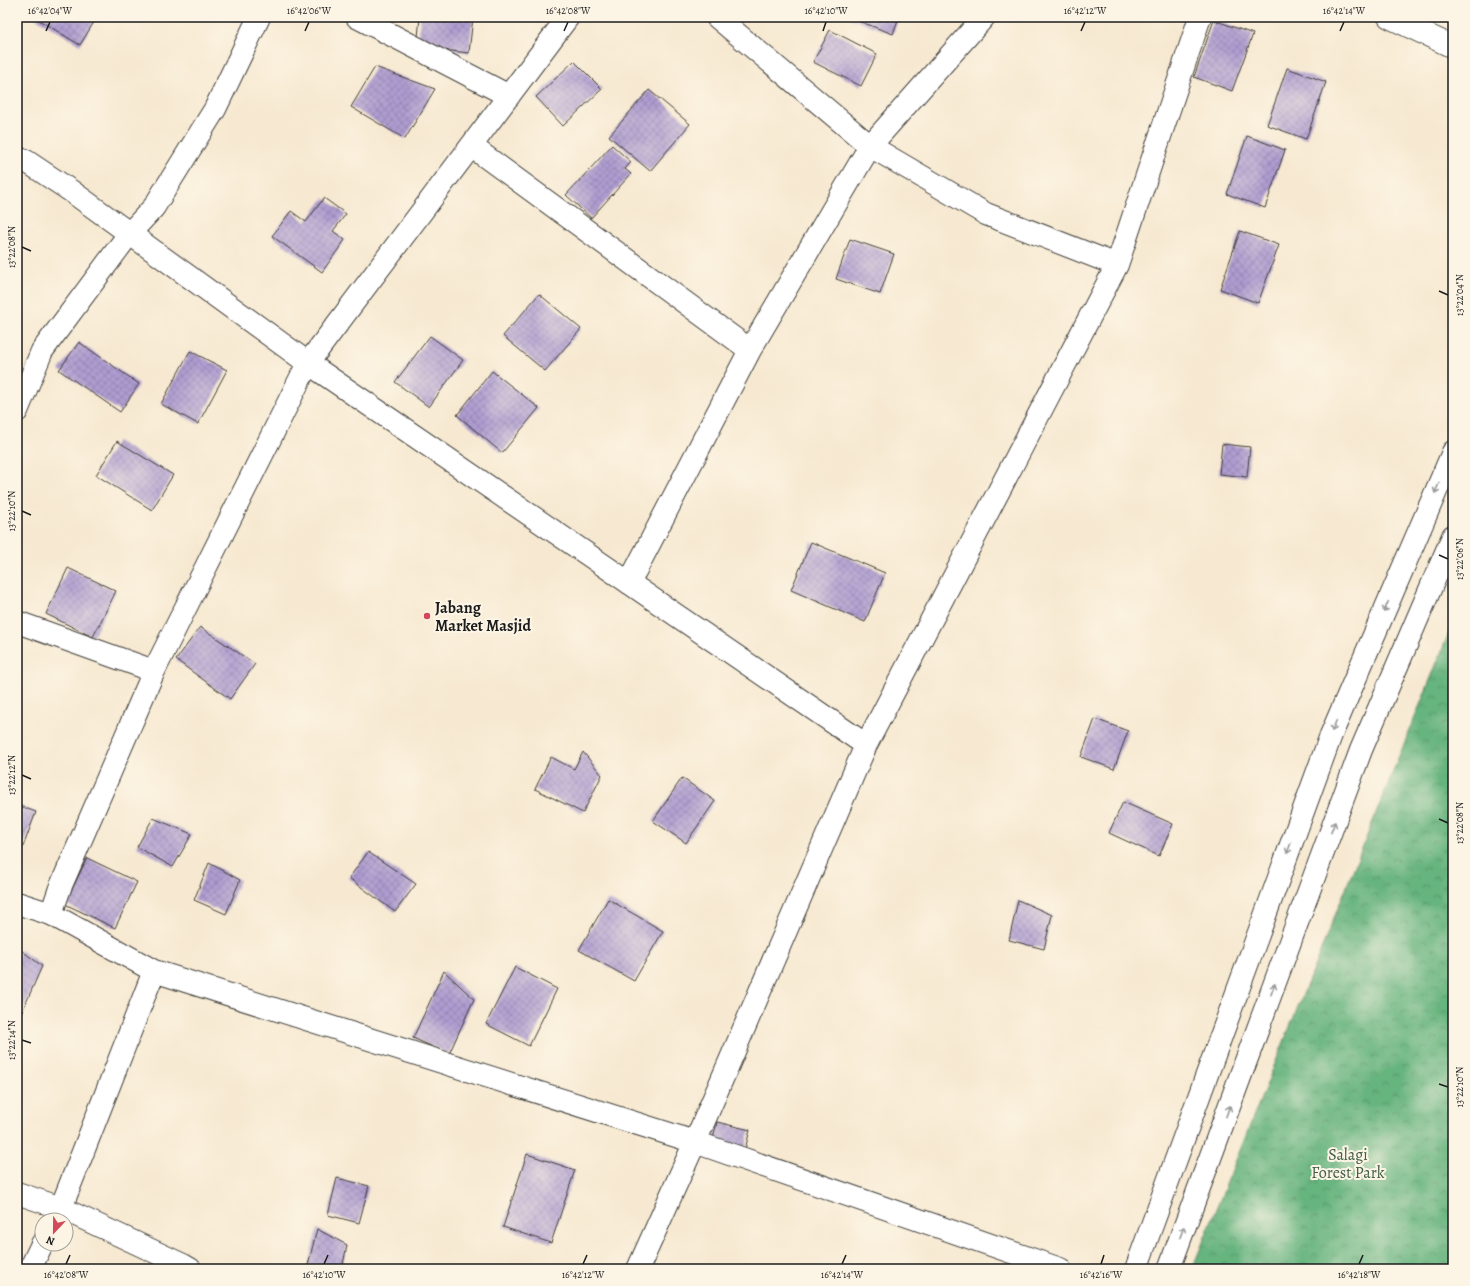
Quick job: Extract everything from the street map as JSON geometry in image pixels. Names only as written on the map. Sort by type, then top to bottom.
[{"type":"street","points":[[17,411],[42,352],[129,234],[154,207],[215,109],[259,17]]},
{"type":"street","points":[[357,17],[509,96]]},
{"type":"street","points":[[51,914],[60,888],[154,671],[308,363],[568,17]]},
{"type":"street","points":[[717,17],[870,146],[986,214],[1117,265]]},
{"type":"street","points":[[629,583],[750,350],[870,146],[984,17]]},
{"type":"street","points":[[638,1269],[695,1142],[866,745],[1117,265],[1200,17]]},
{"type":"street","points":[[1389,17],[1453,47]]},
{"type":"street","points":[[471,146],[750,350]]},
{"type":"street","points":[[17,158],[26,161],[71,191],[308,363],[866,745]]},
{"type":"street","points":[[1136,1269],[1330,735],[1453,452]]},
{"type":"street","points":[[1169,1269],[1361,750],[1453,536]]},
{"type":"street","points":[[17,622],[154,671]]},
{"type":"street","points":[[17,903],[51,914],[154,971],[695,1142],[1060,1269]]},
{"type":"street","points":[[59,1212],[154,971]]},
{"type":"street","points":[[17,1193],[54,1212]]},
{"type":"street","points":[[74,1221],[190,1269]]},
{"type":"street","points":[[30,1269],[38,1252]]},
{"type":"green space","name":"Salagi Forest Park","points":[[1453,623],[1453,1269],[1192,1269]]},
{"type":"building","points":[[34,17],[97,17],[80,45]]},
{"type":"building","points":[[420,17],[473,17],[469,53],[417,47]]},
{"type":"building","points":[[848,17],[899,17],[893,34]]},
{"type":"building","points":[[1214,20],[1253,34],[1232,91],[1194,77]]},
{"type":"building","points":[[830,30],[877,54],[861,86],[813,62]]},
{"type":"building","points":[[574,61],[602,89],[563,126],[536,97]]},
{"type":"building","points":[[375,67],[435,89],[405,139],[351,107]]},
{"type":"building","points":[[1287,68],[1326,82],[1306,139],[1267,125]]},
{"type":"building","points":[[649,90],[690,124],[650,171],[609,136]]},
{"type":"building","points":[[1247,136],[1285,150],[1265,208],[1227,194]]},
{"type":"building","points":[[612,145],[631,162],[625,169],[631,174],[591,218],[566,195]]},
{"type":"building","points":[[324,198],[346,214],[333,231],[345,240],[322,272],[272,236],[291,211],[306,222]]},
{"type":"building","points":[[1240,231],[1279,245],[1258,303],[1220,289]]},
{"type":"building","points":[[850,239],[894,254],[880,294],[836,279]]},
{"type":"building","points":[[539,294],[581,329],[545,371],[503,336]]},
{"type":"building","points":[[430,336],[463,360],[429,407],[395,382]]},
{"type":"building","points":[[79,342],[139,384],[120,412],[59,370]]},
{"type":"building","points":[[190,351],[227,370],[198,424],[161,404]]},
{"type":"building","points":[[492,371],[539,408],[502,453],[457,415]]},
{"type":"building","points":[[117,441],[173,475],[152,510],[96,475]]},
{"type":"building","points":[[1222,444],[1250,447],[1247,477],[1219,474]]},
{"type":"building","points":[[811,542],[885,573],[865,622],[791,590]]},
{"type":"building","points":[[68,568],[116,591],[93,637],[46,614]]},
{"type":"building","points":[[200,627],[255,664],[230,699],[176,660]]},
{"type":"building","points":[[1095,719],[1128,731],[1114,769],[1081,757]]},
{"type":"building","points":[[583,752],[602,775],[583,813],[535,789],[551,757],[574,769]]},
{"type":"building","points":[[682,778],[715,801],[686,843],[653,821]]},
{"type":"building","points":[[1123,802],[1173,824],[1159,856],[1109,833]]},
{"type":"building","points":[[17,805],[36,812],[18,860],[17,859]]},
{"type":"building","points":[[153,818],[192,834],[173,867],[137,847]]},
{"type":"building","points":[[368,852],[416,884],[395,912],[349,878]]},
{"type":"building","points":[[87,858],[137,882],[115,928],[65,904]]},
{"type":"building","points":[[209,863],[240,880],[226,914],[194,900]]},
{"type":"building","points":[[608,899],[663,931],[634,981],[579,950]]},
{"type":"building","points":[[1018,900],[1052,915],[1044,949],[1009,940]]},
{"type":"building","points":[[21,950],[42,966],[22,1012],[17,1010],[17,960]]},
{"type":"building","points":[[515,967],[557,989],[529,1046],[486,1024]]},
{"type":"building","points":[[444,971],[474,999],[449,1054],[413,1038]]},
{"type":"building","points":[[717,1122],[750,1130],[744,1153],[711,1146]]},
{"type":"building","points":[[527,1154],[575,1170],[551,1243],[503,1227]]},
{"type":"building","points":[[337,1178],[369,1186],[359,1223],[328,1215]]},
{"type":"building","points":[[317,1229],[347,1245],[342,1269],[307,1269]]},
{"type":"place","name":"Jabang Market Masjid","points":[[427,616]]}]
